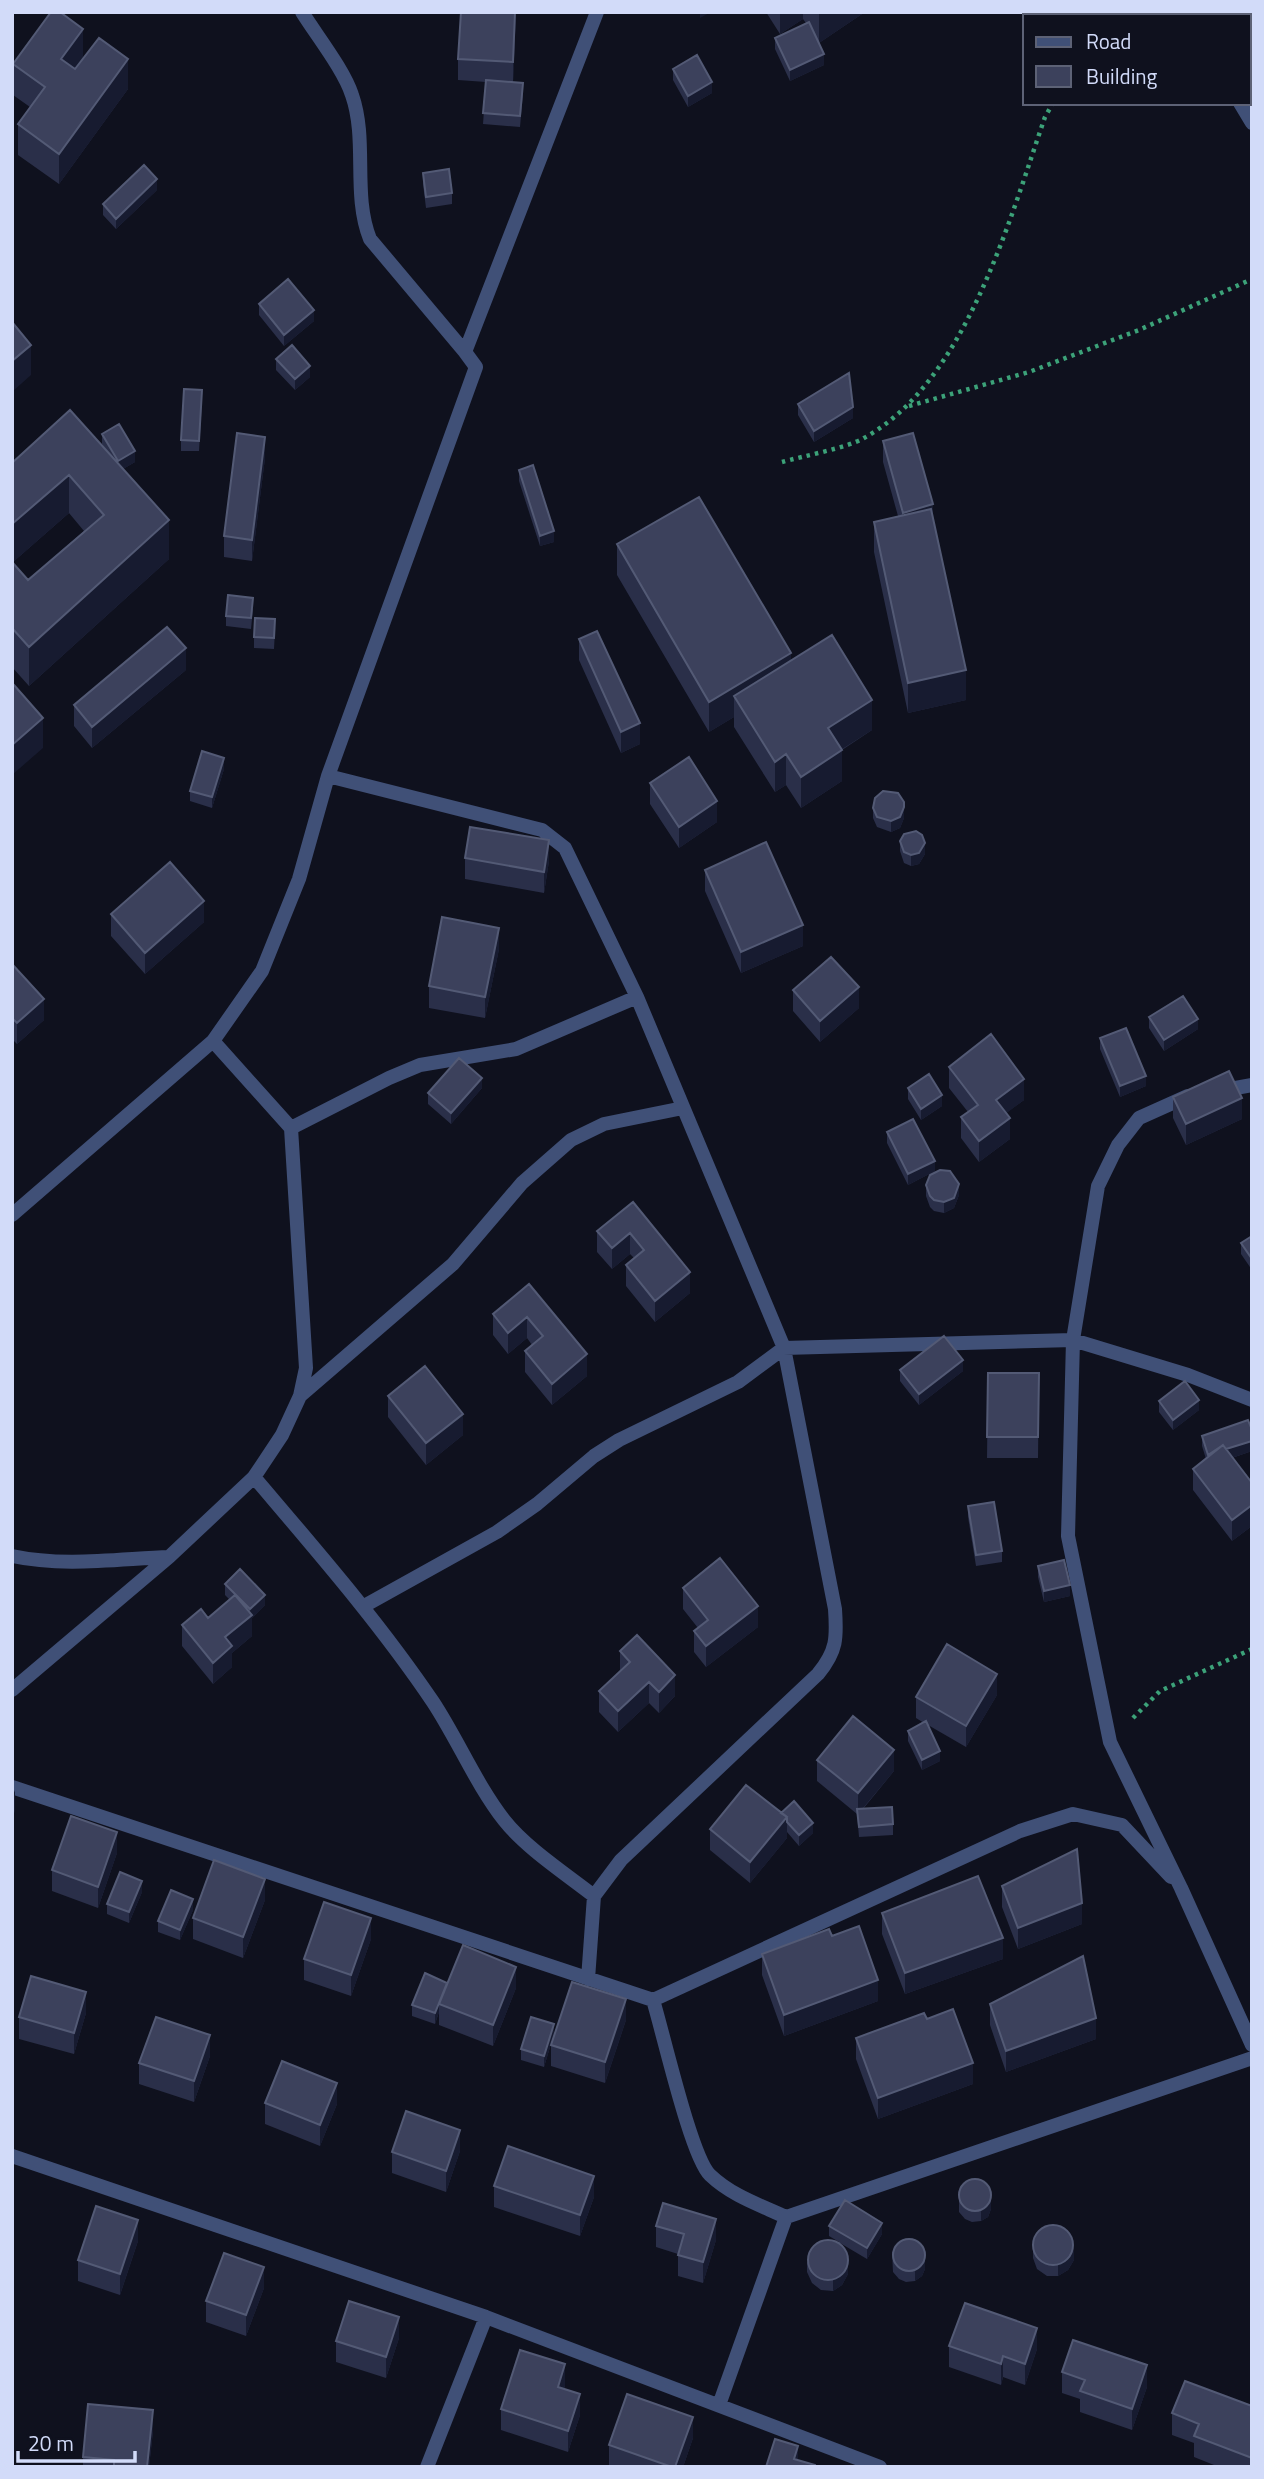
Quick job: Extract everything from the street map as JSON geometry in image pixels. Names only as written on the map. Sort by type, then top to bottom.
[{"type":"street","points":[[12,1215],[213,1041],[262,971],[299,879],[328,776],[476,367],[370,239],[363,221],[356,114],[352,94],[302,12]]},
{"type":"street","points":[[465,352],[597,12]]},
{"type":"street","points":[[1241,105],[1252,123]]},
{"type":"street","points":[[328,776],[542,830],[565,848],[637,997],[784,1348],[835,1609],[837,1636],[832,1658],[621,1860],[594,1896],[588,1979]]},
{"type":"street","points":[[291,1128],[420,1065],[516,1049],[637,997]]},
{"type":"street","points":[[12,1690],[169,1557],[254,1477],[282,1435],[300,1396],[306,1368],[291,1128],[213,1041]]},
{"type":"street","points":[[1252,1085],[1184,1097],[1139,1118],[1118,1145],[1098,1186],[1073,1340],[1068,1535],[1110,1742],[1181,1888],[1252,2045]]},
{"type":"street","points":[[300,1396],[453,1264],[522,1183],[572,1140],[604,1124],[684,1108]]},
{"type":"street","points":[[364,1606],[497,1532],[537,1504],[594,1456],[619,1440],[738,1382],[784,1348],[1073,1340],[1188,1375],[1252,1400]]},
{"type":"street","points":[[254,1477],[364,1606],[434,1703],[465,1759],[505,1821],[543,1856],[594,1896]]},
{"type":"street","points":[[12,1556],[33,1561],[169,1557]]},
{"type":"street","points":[[12,1787],[653,2000],[1020,1832],[1073,1814],[1122,1825],[1181,1888]]},
{"type":"street","points":[[653,2000],[696,2149],[708,2173],[733,2193],[786,2217],[1252,2058]]},
{"type":"street","points":[[12,2157],[486,2317],[880,2467]]},
{"type":"street","points":[[719,2405],[786,2217]]},
{"type":"street","points":[[427,2467],[486,2317]]},
{"type":"path","points":[[782,462],[863,439],[908,406],[949,353],[995,261],[1051,105]]},
{"type":"path","points":[[908,406],[1029,372],[1139,330],[1252,279]]},
{"type":"path","points":[[1110,1742],[1160,1691],[1252,1649]]},
{"type":"building","points":[[51,12],[60,12],[83,29],[61,59],[75,69],[99,38],[128,59],[59,154],[18,124],[45,87],[13,64]]},
{"type":"building","points":[[461,12],[515,12],[513,62],[458,59]]},
{"type":"building","points":[[809,22],[824,54],[790,70],[775,38]]},
{"type":"building","points":[[697,55],[712,82],[688,96],[673,69]]},
{"type":"building","points":[[486,80],[523,83],[520,116],[483,113]]},
{"type":"building","points":[[144,165],[157,179],[116,219],[103,204]]},
{"type":"building","points":[[449,169],[452,193],[426,197],[423,173]]},
{"type":"building","points":[[288,279],[314,310],[284,335],[259,304]]},
{"type":"building","points":[[12,322],[31,345],[12,361]]},
{"type":"building","points":[[292,345],[310,366],[295,379],[276,359]]},
{"type":"building","points":[[849,373],[853,407],[814,431],[798,404]]},
{"type":"building","points":[[184,389],[202,390],[199,441],[181,440]]},
{"type":"building","points":[[70,410],[169,520],[29,647],[12,628],[12,562],[28,580],[104,515],[69,475],[12,524],[12,463]]},
{"type":"building","points":[[119,424],[135,451],[118,461],[102,434]]},
{"type":"building","points":[[237,433],[265,437],[252,540],[224,536]]},
{"type":"building","points":[[913,433],[933,504],[903,513],[883,441]]},
{"type":"building","points":[[533,465],[554,531],[540,536],[519,470]]},
{"type":"building","points":[[699,497],[791,653],[709,702],[617,544]]},
{"type":"building","points":[[931,509],[966,670],[908,683],[874,522]]},
{"type":"building","points":[[228,595],[253,598],[251,618],[226,616]]},
{"type":"building","points":[[255,618],[275,619],[274,638],[254,637]]},
{"type":"building","points":[[167,627],[186,648],[92,727],[74,705]]},
{"type":"building","points":[[597,631],[640,723],[621,732],[579,639]]},
{"type":"building","points":[[832,635],[872,700],[828,728],[842,750],[801,777],[786,754],[775,762],[734,696]]},
{"type":"building","points":[[14,685],[43,718],[12,745],[12,686]]},
{"type":"building","points":[[202,751],[224,758],[212,797],[190,791]]},
{"type":"building","points":[[689,757],[717,801],[679,827],[650,783]]},
{"type":"building","points":[[883,791],[898,793],[904,802],[900,817],[891,821],[877,817],[873,808],[875,798]]},
{"type":"building","points":[[470,827],[549,840],[544,872],[465,858]]},
{"type":"building","points":[[916,831],[922,835],[925,843],[919,853],[911,855],[904,852],[900,841],[904,834]]},
{"type":"building","points":[[766,842],[803,925],[741,952],[705,870]]},
{"type":"building","points":[[170,862],[204,901],[145,953],[111,914]]},
{"type":"building","points":[[442,917],[499,928],[485,997],[429,986]]},
{"type":"building","points":[[831,957],[859,987],[820,1021],[793,990]]},
{"type":"building","points":[[12,964],[44,999],[17,1023],[12,1018]]},
{"type":"building","points":[[1183,996],[1198,1019],[1164,1040],[1149,1017]]},
{"type":"building","points":[[1126,1028],[1146,1076],[1120,1086],[1100,1038]]},
{"type":"building","points":[[991,1034],[1024,1079],[996,1100],[1010,1118],[979,1141],[961,1117],[978,1105],[949,1067]]},
{"type":"building","points":[[459,1058],[482,1078],[451,1113],[428,1093]]},
{"type":"building","points":[[1229,1071],[1242,1098],[1186,1124],[1173,1097]]},
{"type":"building","points":[[929,1074],[942,1095],[921,1109],[908,1088]]},
{"type":"building","points":[[913,1119],[935,1161],[908,1174],[887,1132]]},
{"type":"building","points":[[940,1170],[950,1171],[959,1184],[954,1198],[944,1202],[934,1200],[926,1185],[930,1175]]},
{"type":"building","points":[[633,1202],[690,1272],[655,1301],[626,1265],[644,1250],[630,1233],[612,1248],[597,1231]]},
{"type":"building","points":[[1252,1236],[1252,1259],[1241,1243]]},
{"type":"building","points":[[529,1284],[587,1354],[552,1384],[525,1351],[543,1336],[527,1317],[508,1333],[493,1314]]},
{"type":"building","points":[[944,1336],[963,1360],[919,1394],[900,1370]]},
{"type":"building","points":[[425,1366],[463,1414],[426,1443],[388,1396]]},
{"type":"building","points":[[988,1373],[1039,1373],[1038,1437],[987,1437]]},
{"type":"building","points":[[1185,1381],[1199,1400],[1173,1420],[1159,1401]]},
{"type":"building","points":[[1248,1420],[1252,1441],[1226,1449],[1223,1445],[1208,1455],[1202,1436]]},
{"type":"building","points":[[1223,1445],[1252,1483],[1252,1505],[1232,1520],[1193,1469]]},
{"type":"building","points":[[994,1502],[1002,1551],[976,1555],[968,1506]]},
{"type":"building","points":[[720,1558],[758,1606],[706,1646],[694,1631],[708,1620],[683,1588]]},
{"type":"building","points":[[1064,1560],[1070,1585],[1044,1591],[1038,1566]]},
{"type":"building","points":[[240,1569],[265,1595],[250,1609],[225,1584]]},
{"type":"building","points":[[235,1595],[252,1615],[225,1637],[232,1646],[213,1663],[182,1625],[201,1609],[208,1618]]},
{"type":"building","points":[[637,1635],[675,1675],[659,1692],[649,1682],[618,1711],[599,1691],[630,1662],[620,1651]]},
{"type":"building","points":[[947,1644],[997,1674],[966,1726],[916,1697]]},
{"type":"building","points":[[853,1716],[894,1750],[858,1793],[817,1760]]},
{"type":"building","points":[[926,1721],[940,1751],[922,1760],[908,1731]]},
{"type":"building","points":[[746,1785],[787,1817],[750,1862],[710,1829]]},
{"type":"building","points":[[794,1801],[813,1823],[799,1835],[787,1822],[787,1817],[781,1813]]},
{"type":"building","points":[[892,1807],[893,1824],[859,1827],[857,1809]]},
{"type":"building","points":[[71,1816],[117,1832],[98,1887],[52,1870]]},
{"type":"building","points":[[1077,1849],[1082,1903],[1018,1928],[1002,1886]]},
{"type":"building","points":[[214,1860],[265,1879],[243,1937],[193,1918]]},
{"type":"building","points":[[120,1872],[142,1881],[129,1912],[107,1904]]},
{"type":"building","points":[[978,1876],[1003,1938],[905,1973],[882,1913]]},
{"type":"building","points":[[171,1890],[193,1899],[180,1930],[158,1921]]},
{"type":"building","points":[[324,1902],[371,1918],[351,1975],[304,1959]]},
{"type":"building","points":[[859,1926],[878,1980],[784,2015],[762,1954],[829,1929],[832,1936]]},
{"type":"building","points":[[463,1945],[516,1967],[493,2025],[439,2004]]},
{"type":"building","points":[[1083,1956],[1096,2018],[1006,2051],[990,2004]]},
{"type":"building","points":[[425,1973],[447,1983],[435,2013],[412,2005]]},
{"type":"building","points":[[31,1976],[86,1992],[74,2033],[19,2017]]},
{"type":"building","points":[[572,1982],[626,1999],[605,2062],[551,2045]]},
{"type":"building","points":[[953,2009],[973,2063],[878,2098],[856,2038],[924,2013],[927,2019]]},
{"type":"building","points":[[156,2017],[210,2035],[194,2081],[139,2063]]},
{"type":"building","points":[[531,2017],[554,2024],[544,2056],[521,2049]]},
{"type":"building","points":[[282,2061],[337,2083],[320,2125],[265,2103]]},
{"type":"building","points":[[406,2111],[460,2130],[446,2171],[392,2152]]},
{"type":"building","points":[[508,2146],[594,2176],[580,2215],[494,2186]]},
{"type":"building","points":[[975,2179],[986,2184],[991,2195],[986,2206],[975,2211],[964,2206],[959,2195],[964,2184]]},
{"type":"building","points":[[845,2200],[882,2223],[867,2248],[829,2226]]},
{"type":"building","points":[[663,2203],[716,2219],[703,2262],[678,2255],[684,2234],[656,2226]]},
{"type":"building","points":[[96,2206],[138,2220],[120,2274],[78,2260]]},
{"type":"building","points":[[1053,2225],[1067,2231],[1073,2245],[1067,2259],[1053,2265],[1039,2259],[1033,2245],[1039,2231]]},
{"type":"building","points":[[909,2239],[920,2244],[925,2255],[920,2266],[909,2271],[898,2266],[893,2255],[898,2244]]},
{"type":"building","points":[[828,2240],[836,2241],[842,2246],[847,2252],[847,2268],[842,2274],[836,2279],[828,2280],[820,2279],[814,2274],[809,2268],[808,2260],[809,2252],[814,2246],[820,2241]]},
{"type":"building","points":[[224,2253],[264,2267],[246,2315],[206,2301]]},
{"type":"building","points":[[349,2301],[399,2317],[386,2357],[336,2341]]},
{"type":"building","points":[[965,2303],[1037,2328],[1025,2364],[1003,2356],[1001,2364],[949,2346]]},
{"type":"building","points":[[1073,2340],[1147,2365],[1132,2409],[1080,2391],[1085,2380],[1062,2372]]},
{"type":"building","points":[[520,2350],[565,2364],[558,2387],[580,2394],[568,2431],[501,2409]]},
{"type":"building","points":[[1185,2381],[1252,2406],[1252,2458],[1194,2436],[1199,2424],[1172,2413]]},
{"type":"building","points":[[627,2394],[693,2417],[675,2467],[609,2445]]},
{"type":"building","points":[[88,2404],[153,2410],[147,2467],[114,2467],[114,2460],[83,2457]]},
{"type":"building","points":[[775,2439],[798,2446],[794,2459],[815,2467],[766,2467]]}]
